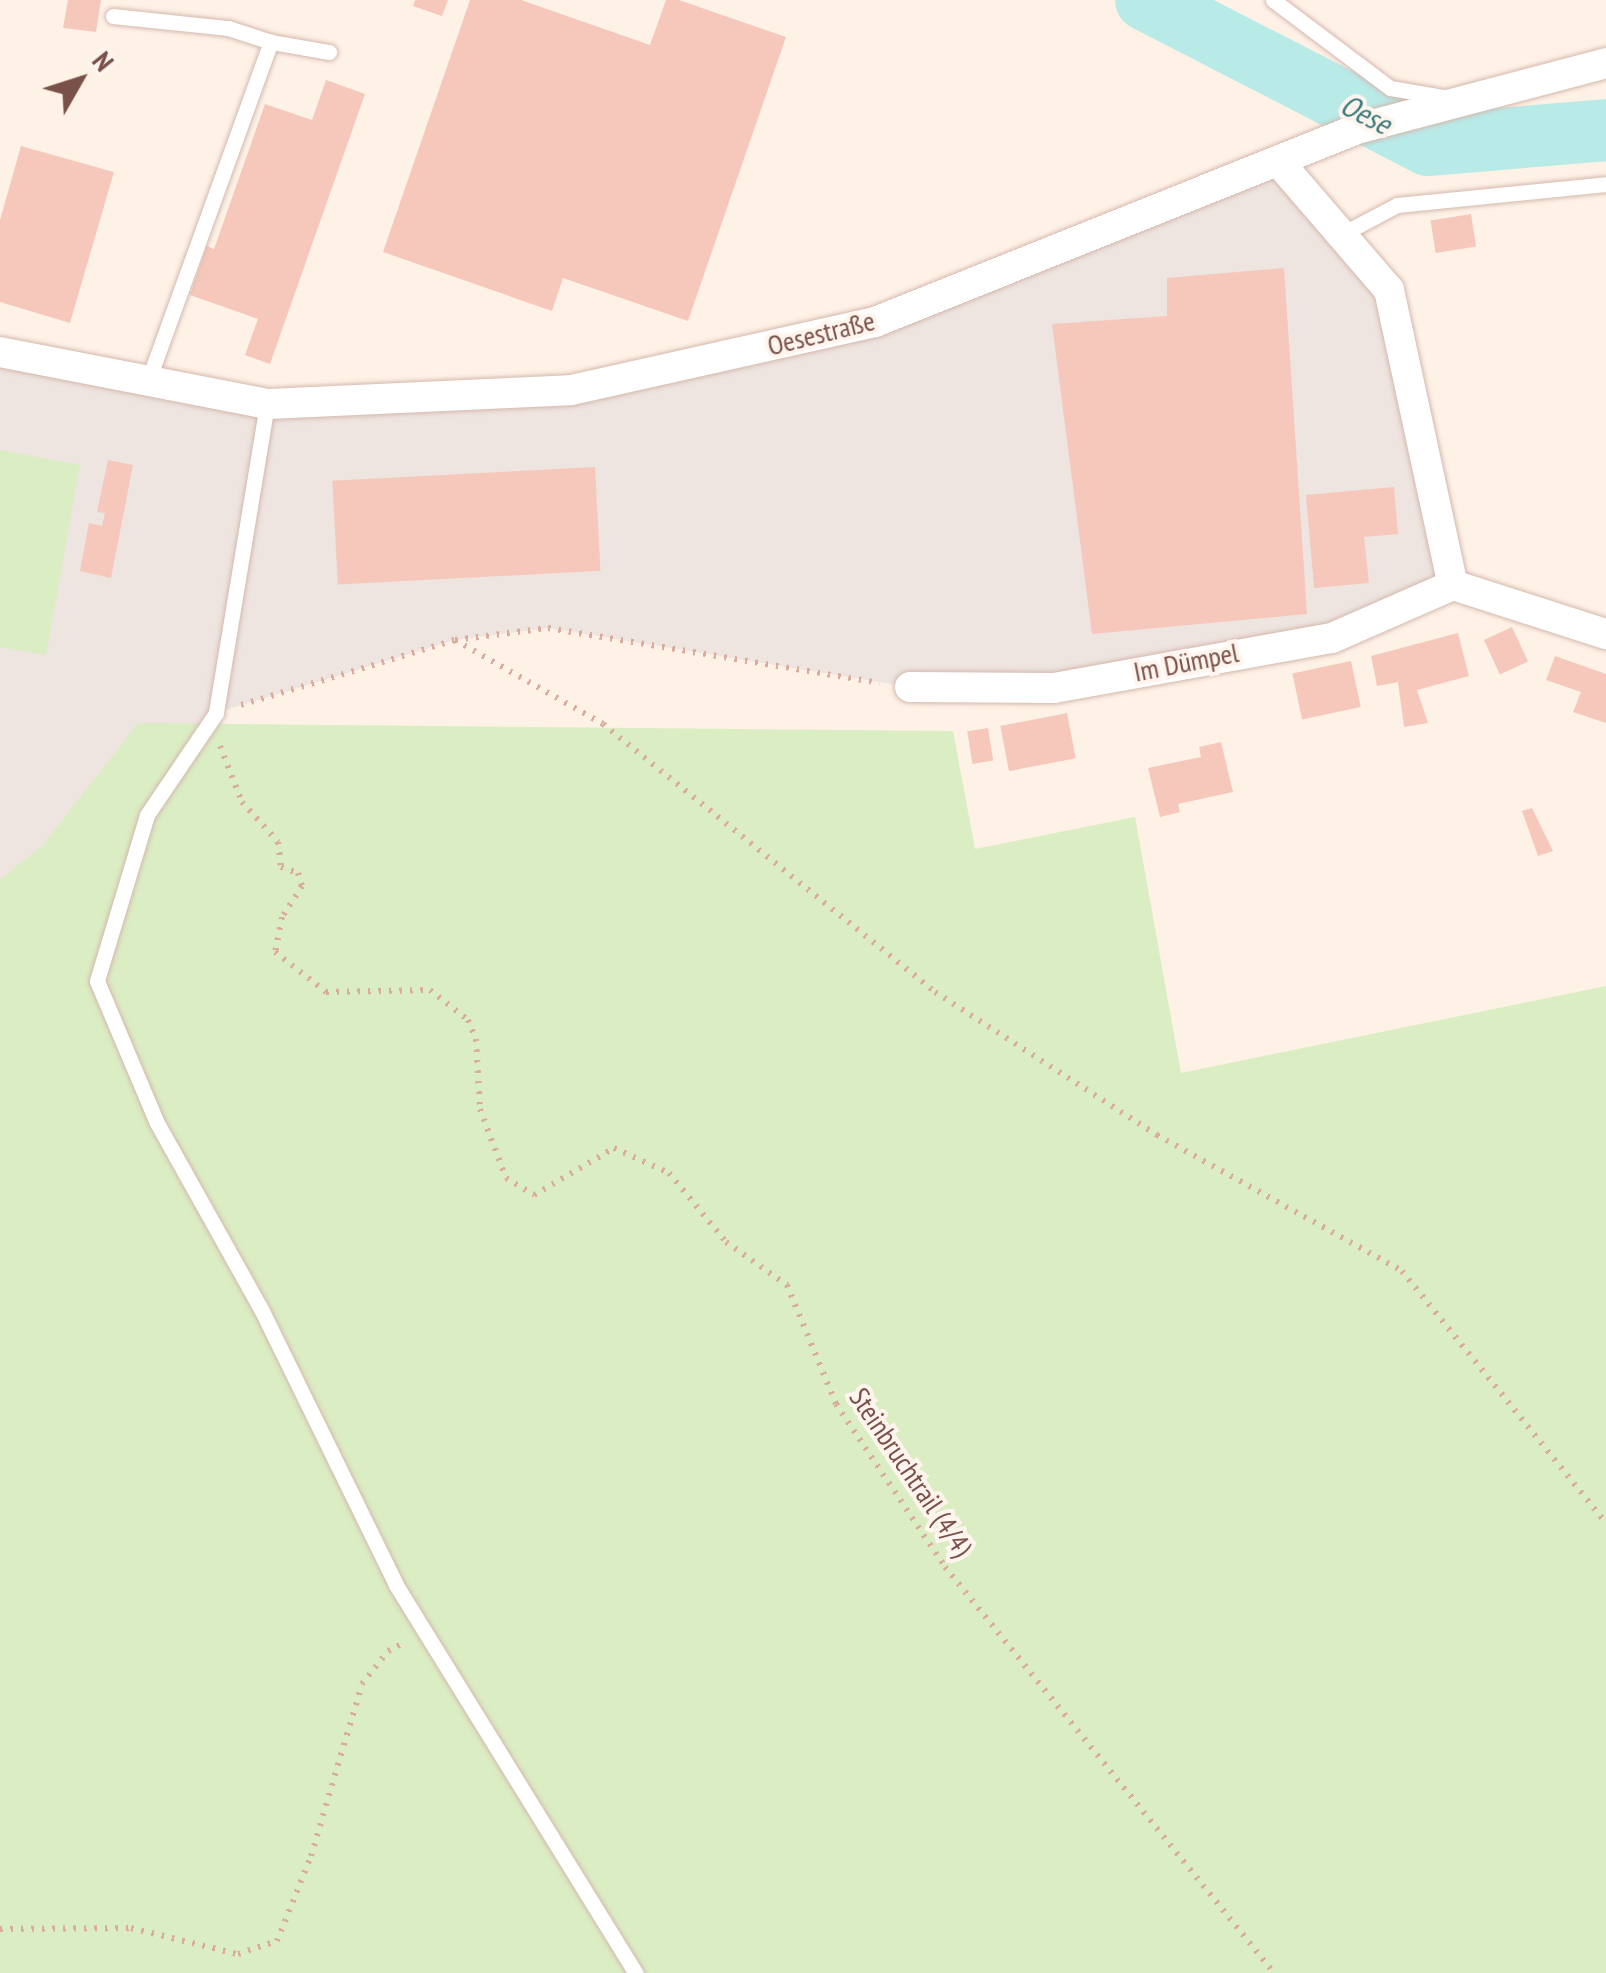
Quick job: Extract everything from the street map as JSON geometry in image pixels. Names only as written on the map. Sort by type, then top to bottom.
[{"type":"street","name":"Oesestraße","points":[[0,352],[267,404],[571,390],[874,322],[1356,129],[1444,101],[1606,64]]},
{"type":"street","points":[[1278,162],[1390,290],[1453,585],[1606,634]]},
{"type":"street","name":"Im Dümpel","points":[[910,687],[1054,688],[1332,638],[1453,585]]},
{"type":"lane","points":[[1272,0],[1390,88],[1444,101]]},
{"type":"lane","points":[[113,16],[228,28],[271,42],[329,52]]},
{"type":"lane","points":[[148,380],[271,42]]},
{"type":"lane","points":[[1342,234],[1397,205],[1606,184]]},
{"type":"lane","points":[[267,404],[218,712],[146,815],[97,981],[120,1048],[157,1123],[262,1310],[425,1632],[636,1973]]},
{"type":"path","points":[[218,712],[456,640],[548,628],[910,687]]},
{"type":"path","points":[[456,640],[603,724],[935,992],[1156,1136],[1402,1271],[1606,1523]]},
{"type":"path","name":"Steinbruchtrail (4/4)","points":[[218,712],[221,751],[242,802],[278,842],[281,867],[298,873],[302,886],[282,916],[275,952],[326,992],[430,990],[468,1020],[476,1039],[480,1109],[506,1178],[534,1195],[614,1148],[669,1173],[726,1242],[787,1285],[836,1404],[946,1567],[1274,1973]]},
{"type":"path","points":[[0,1929],[130,1928],[238,1954],[277,1942],[312,1856],[362,1684],[388,1651],[425,1632]]},
{"type":"shaded area","points":[[1278,161],[1389,290],[1453,585],[1332,638],[1054,688],[910,687],[548,628],[455,640],[216,713],[0,897],[0,352],[267,404],[571,390],[875,322]]},
{"type":"green space","points":[[0,450],[80,465],[46,655],[0,647]]},
{"type":"green space","points":[[138,723],[953,731],[975,849],[1135,817],[1181,1073],[1606,986],[1606,1973],[0,1973],[0,879],[43,845]]},
{"type":"building","points":[[68,0],[101,0],[96,32],[63,28]]},
{"type":"building","points":[[415,0],[448,0],[442,16],[413,6]]},
{"type":"building","points":[[470,0],[521,0],[650,45],[666,0],[679,0],[786,37],[688,321],[563,278],[552,311],[383,252]]},
{"type":"building","points":[[326,80],[365,94],[270,364],[245,355],[258,319],[190,295],[207,246],[214,249],[265,104],[312,120]]},
{"type":"building","points":[[21,146],[114,172],[70,323],[0,302],[0,220]]},
{"type":"building","points":[[1471,214],[1476,247],[1436,253],[1431,220]]},
{"type":"building","points":[[1284,268],[1307,614],[1092,634],[1052,324],[1167,316],[1167,278]]},
{"type":"building","points":[[108,460],[133,465],[111,578],[80,571],[89,523],[102,526],[105,513],[97,512]]},
{"type":"building","points":[[595,467],[600,571],[338,585],[332,481]]},
{"type":"building","points":[[1394,487],[1398,534],[1364,537],[1369,583],[1314,588],[1306,495]]},
{"type":"building","points":[[1512,627],[1528,661],[1500,675],[1484,640]]},
{"type":"building","points":[[1458,633],[1469,676],[1417,690],[1428,723],[1404,727],[1398,682],[1377,686],[1371,656]]},
{"type":"building","points":[[1555,656],[1606,674],[1606,723],[1573,712],[1581,692],[1546,680]]},
{"type":"building","points":[[1351,661],[1361,707],[1302,719],[1292,673]]},
{"type":"building","points":[[1067,713],[1076,758],[1009,771],[1000,726]]},
{"type":"building","points":[[988,728],[993,761],[972,764],[967,731]]},
{"type":"building","points":[[1221,742],[1233,792],[1178,804],[1180,812],[1160,817],[1148,768],[1201,757],[1199,747]]},
{"type":"building","points":[[1532,808],[1553,851],[1538,856],[1522,811]]},
{"type":"waterway","name":"Oese","points":[[1146,0],[1428,145],[1606,130]]}]
